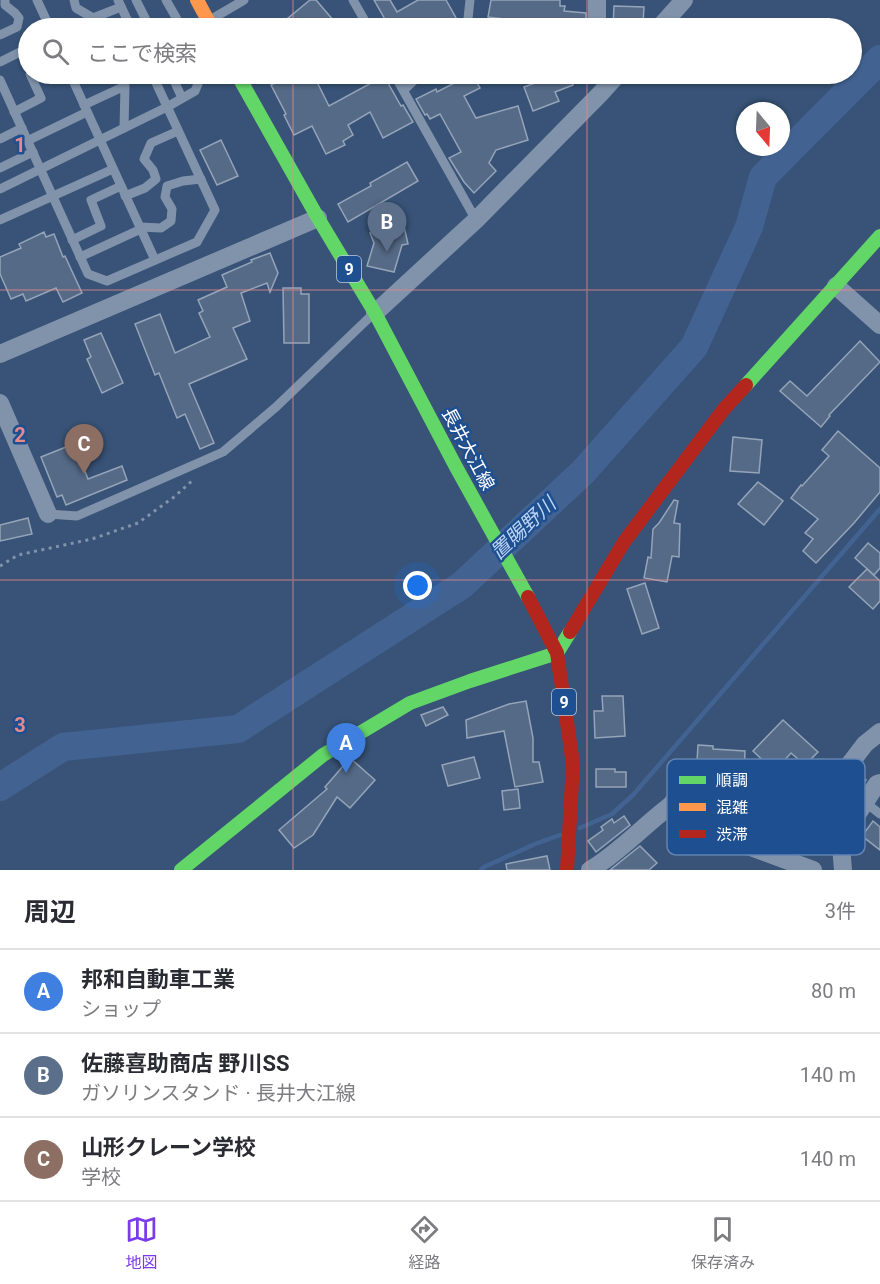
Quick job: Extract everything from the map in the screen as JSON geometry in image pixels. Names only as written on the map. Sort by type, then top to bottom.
[{"type":"street","points":[[196,0],[206,18]]},
{"type":"street","points":[[597,0],[597,18]]},
{"type":"street","points":[[668,18],[684,0]]},
{"type":"street","name":"長井大江線","points":[[243,84],[318,218],[375,313],[557,653],[573,764],[567,870]]},
{"type":"street","points":[[600,84],[600,94]]},
{"type":"street","points":[[375,313],[476,220],[609,84]]},
{"type":"street","points":[[0,354],[318,218]]},
{"type":"street","points":[[181,870],[323,755],[410,703],[557,653],[624,542],[724,409],[880,237]]},
{"type":"street","points":[[836,286],[880,325]]},
{"type":"street","points":[[0,404],[48,514]]},
{"type":"street","points":[[854,759],[865,744],[880,732]]},
{"type":"street","points":[[865,802],[880,783]]},
{"type":"street","points":[[590,870],[606,861],[667,809]]},
{"type":"street","points":[[772,855],[813,870]]},
{"type":"street","points":[[842,855],[843,870]]},
{"type":"lane","points":[[5,0],[4,5],[19,18]]},
{"type":"lane","points":[[37,0],[45,18]]},
{"type":"lane","points":[[74,0],[76,8],[93,18],[120,3],[127,18]]},
{"type":"lane","points":[[136,0],[145,18]]},
{"type":"lane","points":[[166,0],[176,18]]},
{"type":"lane","points":[[220,18],[244,0]]},
{"type":"lane","points":[[353,0],[363,18]]},
{"type":"lane","points":[[468,18],[470,0]]},
{"type":"lane","points":[[0,35],[16,27],[18,21]]},
{"type":"lane","points":[[0,62],[18,53]]},
{"type":"lane","points":[[0,80],[88,274],[107,281],[196,242],[215,210],[157,84]]},
{"type":"lane","points":[[0,108],[12,107],[41,98],[35,84]]},
{"type":"lane","points":[[75,84],[155,260]]},
{"type":"lane","points":[[176,84],[182,98]]},
{"type":"lane","points":[[0,189],[167,107],[195,91],[198,84]]},
{"type":"lane","points":[[400,84],[476,220]]},
{"type":"lane","points":[[404,90],[410,84]]},
{"type":"lane","points":[[27,141],[125,86],[124,128]]},
{"type":"lane","points":[[0,139],[22,128]]},
{"type":"lane","points":[[125,196],[145,188],[156,179],[153,170],[144,159],[151,143],[178,131]]},
{"type":"lane","points":[[0,168],[33,152]]},
{"type":"lane","points":[[0,220],[113,169]]},
{"type":"lane","points":[[80,257],[140,228],[160,228],[171,221],[172,209],[165,197],[167,186],[201,179]]},
{"type":"lane","points":[[72,240],[101,226],[91,200],[121,186]]},
{"type":"lane","points":[[48,514],[77,516],[223,452],[276,407],[375,313]]},
{"type":"lane","points":[[865,802],[880,814]]},
{"type":"path","points":[[0,566],[18,555],[92,539],[138,523],[174,497],[199,475]]},
{"type":"building","points":[[310,0],[316,0],[331,18],[288,18]]},
{"type":"building","points":[[374,0],[390,0],[397,12],[418,0],[446,0],[456,18],[384,18]]},
{"type":"building","points":[[491,0],[560,0],[560,6],[565,6],[564,11],[586,13],[586,18],[488,17]]},
{"type":"building","points":[[614,6],[644,7],[643,18],[613,18]]},
{"type":"building","points":[[318,84],[329,106],[369,84],[389,84],[413,122],[383,138],[370,112],[348,125],[353,135],[343,141],[345,145],[326,154],[312,126],[294,135],[271,85]]},
{"type":"building","points":[[453,84],[478,84],[480,88],[464,96],[476,118],[518,106],[528,140],[496,150],[489,163],[496,171],[474,193],[449,158],[461,152],[440,114],[430,119],[427,114],[425,115],[416,99],[436,89],[437,92]]},
{"type":"building","points":[[532,84],[573,85],[555,92],[559,101],[533,111],[524,87]]},
{"type":"building","points":[[221,140],[238,176],[217,185],[200,150]]},
{"type":"building","points":[[407,162],[418,181],[348,222],[338,204]]},
{"type":"building","points":[[403,222],[408,244],[402,245],[394,272],[367,266],[374,243],[370,233]]},
{"type":"building","points":[[44,232],[46,237],[54,234],[82,293],[63,302],[56,288],[26,301],[23,294],[11,299],[0,274],[0,257],[21,248],[19,244]]},
{"type":"building","points":[[270,253],[278,273],[270,292],[267,283],[241,293],[250,321],[233,328],[247,359],[189,384],[214,443],[200,449],[185,414],[177,418],[159,373],[155,375],[135,324],[160,314],[175,353],[210,337],[199,313],[203,311],[198,300],[227,287],[222,275]]},
{"type":"building","points":[[283,288],[301,288],[301,294],[309,294],[309,343],[284,343]]},
{"type":"building","points":[[101,333],[123,383],[102,393],[87,359],[91,357],[84,340]]},
{"type":"building","points":[[860,341],[880,362],[829,415],[821,427],[780,391],[790,381],[807,396]]},
{"type":"building","points":[[838,431],[880,468],[880,492],[816,563],[803,551],[813,539],[805,533],[818,519],[791,498],[829,456],[822,450]]},
{"type":"building","points":[[733,437],[762,440],[759,473],[730,471]]},
{"type":"building","points":[[86,439],[92,451],[79,456],[88,479],[122,466],[127,480],[66,505],[62,495],[57,497],[41,457]]},
{"type":"building","points":[[758,482],[783,501],[764,525],[738,504]]},
{"type":"building","points":[[674,500],[678,501],[674,523],[680,524],[679,557],[672,556],[667,582],[644,578],[648,557],[651,558],[653,529]]},
{"type":"building","points":[[28,518],[32,534],[0,541],[0,525]]},
{"type":"building","points":[[868,543],[880,553],[880,568],[874,575],[855,558]]},
{"type":"building","points":[[867,569],[880,581],[880,601],[873,609],[849,587]]},
{"type":"building","points":[[645,583],[659,628],[642,634],[627,589]]},
{"type":"building","points":[[602,696],[623,696],[625,736],[595,738],[594,711],[603,711]]},
{"type":"building","points":[[526,701],[533,738],[533,762],[539,762],[543,782],[515,787],[504,731],[467,738],[466,720],[509,704]]},
{"type":"building","points":[[443,707],[448,715],[426,726],[421,715]]},
{"type":"building","points":[[783,720],[818,752],[811,759],[798,759],[791,753],[786,759],[761,759],[753,751]]},
{"type":"building","points":[[698,745],[713,746],[713,749],[745,751],[745,759],[697,759]]},
{"type":"building","points":[[474,757],[480,778],[448,786],[442,765]]},
{"type":"building","points":[[350,758],[375,780],[350,808],[337,797],[313,835],[294,848],[279,830],[327,789],[325,787]]},
{"type":"building","points":[[596,769],[615,769],[615,772],[626,772],[626,787],[596,787]]},
{"type":"building","points":[[518,789],[520,808],[504,810],[502,791]]},
{"type":"building","points":[[624,816],[630,825],[596,852],[588,841],[603,830],[601,827],[612,819],[614,823]]},
{"type":"building","points":[[873,821],[880,827],[880,850],[865,838],[865,832]]},
{"type":"building","points":[[640,846],[657,863],[649,870],[610,870]]},
{"type":"building","points":[[547,856],[550,870],[507,870],[506,864]]},
{"type":"waterway","name":"置賜野川","points":[[862,77],[880,59]]},
{"type":"waterway","name":"置賜野川","points":[[0,787],[63,747],[238,729],[462,585],[583,472],[694,347],[749,227],[763,177],[855,84]]},
{"type":"waterway","points":[[580,828],[612,814],[633,795],[880,509]]},
{"type":"waterway","points":[[481,870],[535,844],[560,835]]},
{"type":"traffic: fast","points":[[243,84],[318,218],[375,313],[528,597]]},
{"type":"traffic: fast","points":[[746,385],[880,236]]},
{"type":"traffic: fast","points":[[181,870],[323,755],[410,703],[557,653],[570,632]]},
{"type":"traffic: slow","points":[[197,0],[207,18]]},
{"type":"traffic: jam","points":[[570,632],[624,542],[724,409],[746,385]]},
{"type":"traffic: jam","points":[[528,597],[557,653],[573,764],[567,870]]},
{"type":"place","name":"佐藤喜助商店 野川SS","points":[[387,252]]},
{"type":"place","name":"山形クレーン学校","points":[[84,474]]},
{"type":"place","name":"邦和自動車工業","points":[[346,773]]}]
